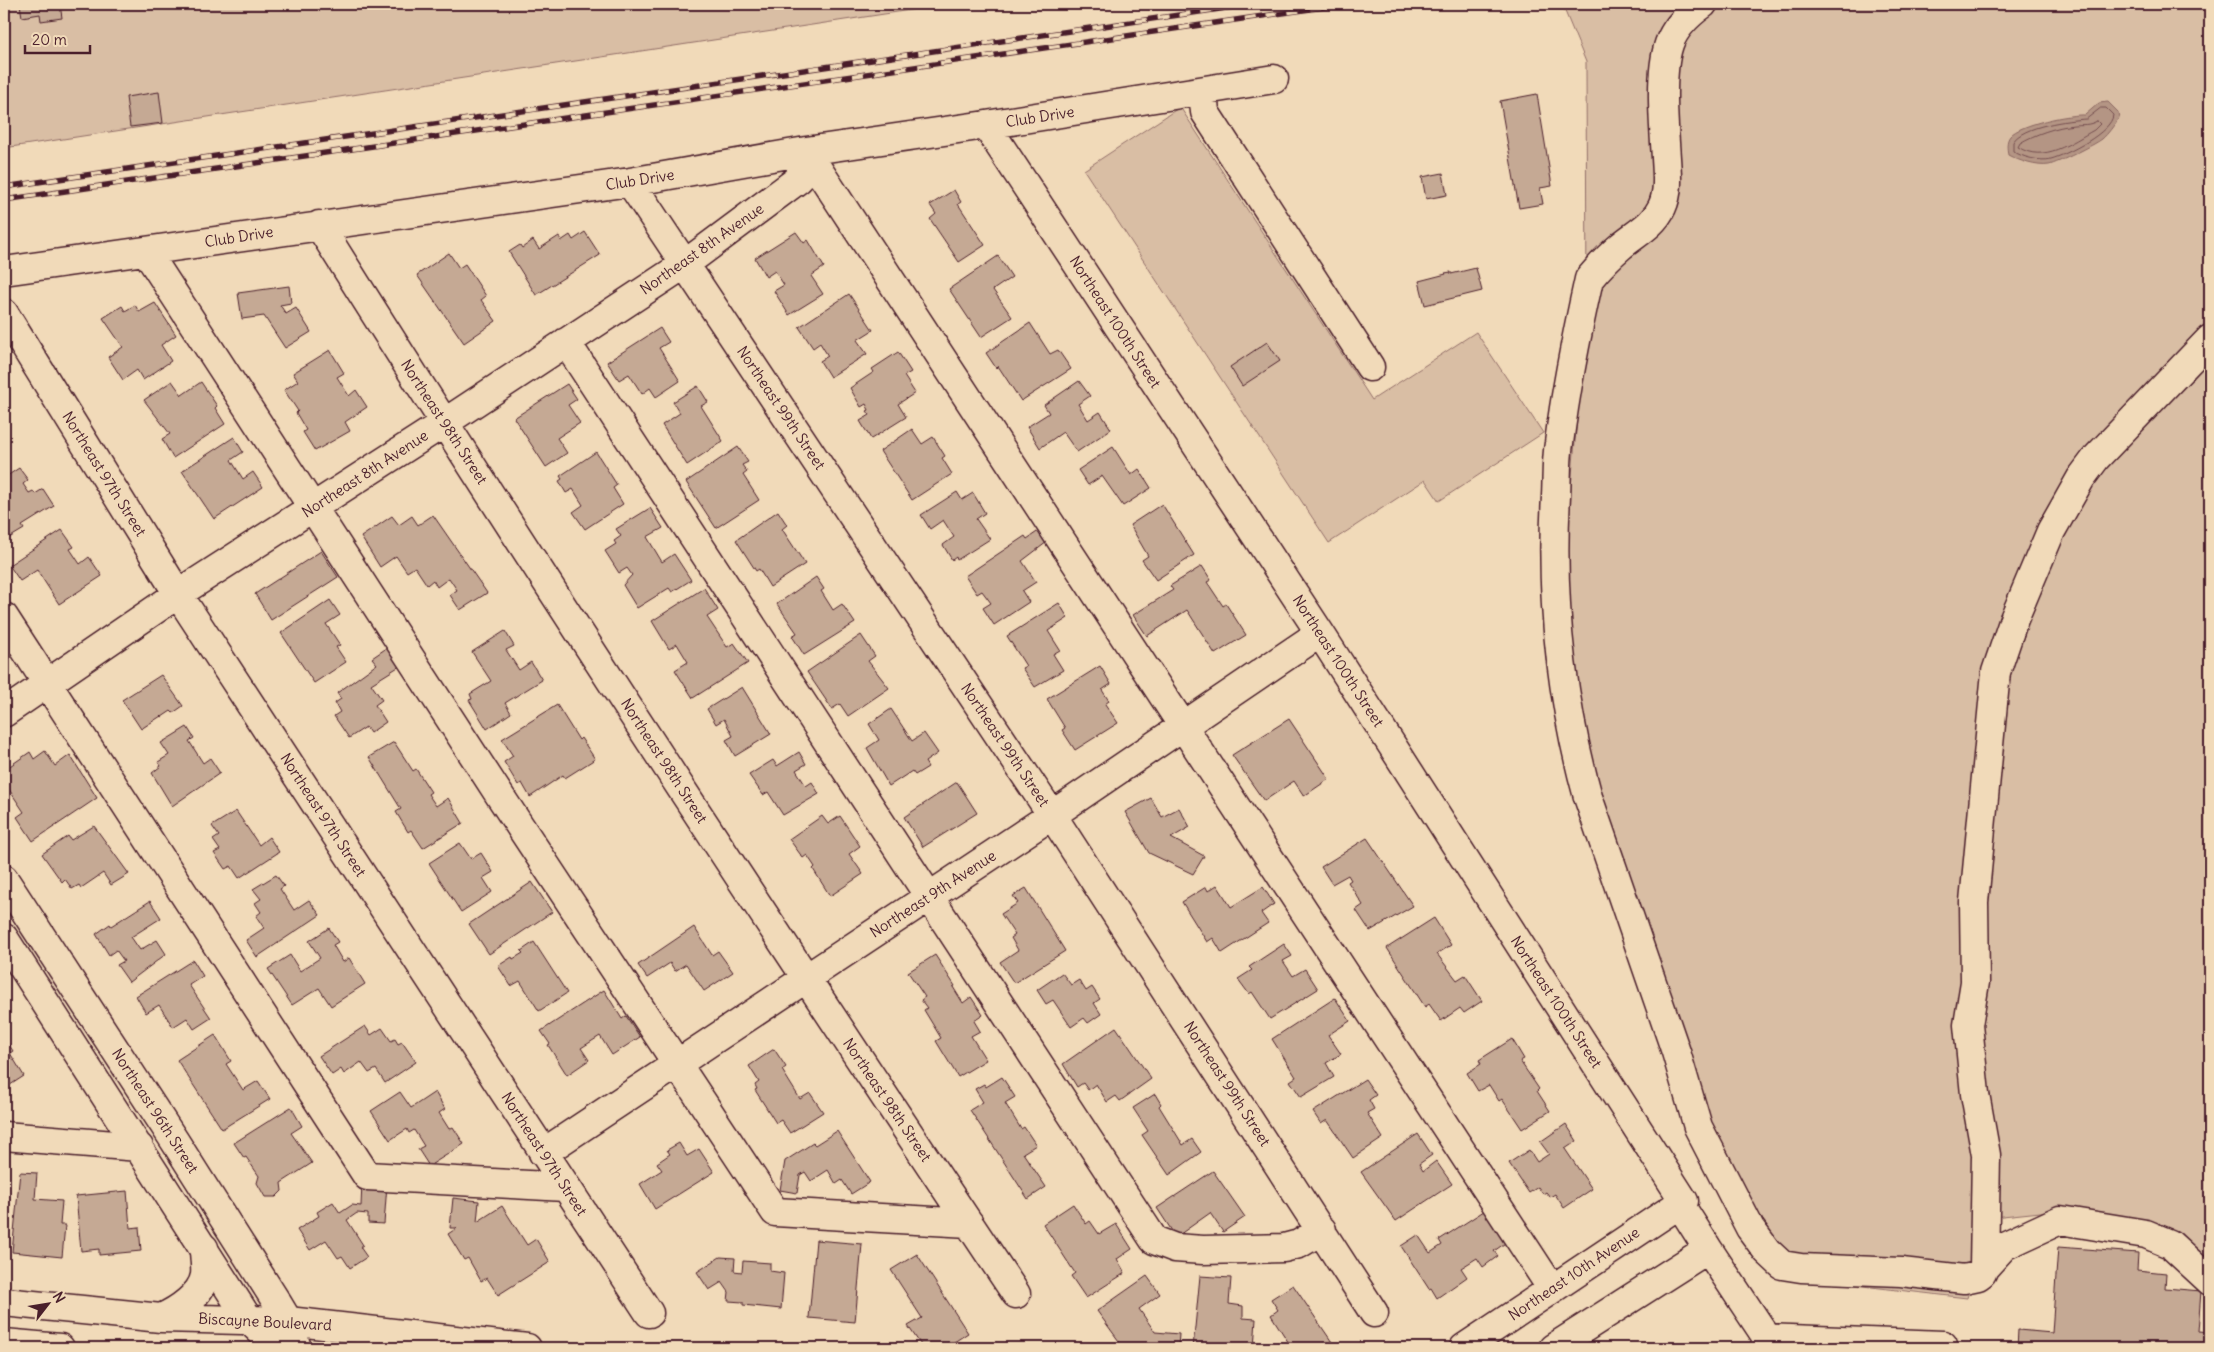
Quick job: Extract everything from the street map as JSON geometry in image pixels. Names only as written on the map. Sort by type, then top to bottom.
[{"type":"street","points":[[1703,4],[1692,12],[1678,27],[1669,43],[1665,61],[1664,113],[1667,191],[1663,206],[1645,228],[1601,264],[1589,279],[1563,413],[1554,534],[1554,585],[1563,680],[1579,763],[1588,797],[1676,1052],[1698,1127],[1750,1228],[1767,1251],[1782,1264],[1801,1268],[1901,1272],[1964,1279],[1978,1276],[2004,1246],[2060,1220],[2146,1234],[2154,1237],[2170,1244],[2210,1281]]},
{"type":"street","name":"Club Drive","points":[[4,271],[630,182],[806,151],[986,125],[1274,79]]},
{"type":"street","points":[[1203,91],[1205,112],[1370,367]]},
{"type":"street","name":"Northeast 100th Street","points":[[986,125],[1320,633],[1681,1202],[1708,1249],[1767,1338],[1943,1345]]},
{"type":"street","points":[[806,151],[1552,1289]]},
{"type":"street","name":"Northeast 8th Avenue","points":[[4,713],[178,594],[444,423],[685,264],[799,179],[806,151]]},
{"type":"street","name":"Northeast 99th Street","points":[[630,182],[1052,815],[1374,1313]]},
{"type":"street","name":"Northeast 98th Street","points":[[319,225],[444,423],[806,978],[1016,1294]]},
{"type":"street","points":[[146,251],[775,1212],[969,1223]]},
{"type":"street","name":"Northeast 97th Street","points":[[4,313],[178,594],[648,1313]]},
{"type":"street","points":[[1984,1268],[1986,1155],[1976,1094],[1968,1025],[1975,982],[1974,902],[1996,672],[2014,618],[2051,531],[2081,478],[2096,458],[2210,339]]},
{"type":"street","points":[[566,342],[1154,1240],[1175,1248],[1184,1249],[1284,1248],[1299,1244],[1322,1230]]},
{"type":"street","points":[[4,617],[367,1176],[565,1187]]},
{"type":"street","name":"Northeast 9th Avenue","points":[[543,1153],[1052,815],[1320,633]]},
{"type":"street","name":"Northeast 96th Street","points":[[4,879],[174,1140],[288,1320],[297,1348]]},
{"type":"street","points":[[4,938],[249,1320],[278,1348]]},
{"type":"street","points":[[4,1136],[139,1147]]},
{"type":"street","name":"Northeast 10th Avenue","points":[[1464,1348],[1681,1202]]},
{"type":"street","points":[[161,1318],[178,1310],[192,1298],[205,1277],[204,1248]]},
{"type":"street","points":[[1553,1348],[1708,1249]]},
{"type":"street","name":"Biscayne Boulevard","points":[[4,1302],[161,1318],[288,1320],[527,1348]]},
{"type":"street","points":[[4,1343],[60,1348]]},
{"type":"shaded area","points":[[4,4],[950,4],[4,148]]},
{"type":"shaded area","points":[[1562,4],[2210,4],[2210,1267],[2050,1211],[1974,1219],[1976,1267],[1967,1298],[1784,1277],[1740,1221],[1555,665],[1587,308],[1586,62]]},
{"type":"shaded area","points":[[1180,107],[1372,400],[1476,332],[1543,433],[1439,501],[1425,480],[1329,543],[1084,170]]},
{"type":"water","points":[[2108,102],[2118,112],[2119,118],[2102,139],[2084,149],[2049,165],[2028,163],[2008,155],[2008,140],[2015,132],[2046,121],[2068,116],[2085,115],[2099,103]]},
{"type":"building","points":[[20,4],[60,4],[62,18],[41,21],[40,14],[22,17]]},
{"type":"building","points":[[159,92],[163,123],[130,127],[126,97]]},
{"type":"building","points":[[1537,94],[1552,186],[1540,188],[1543,204],[1519,208],[1500,101]]},
{"type":"building","points":[[1443,173],[1447,195],[1426,199],[1422,177]]},
{"type":"building","points":[[954,190],[961,202],[958,204],[985,245],[959,262],[930,219],[936,214],[930,205]]},
{"type":"building","points":[[585,232],[600,255],[536,295],[509,252],[520,245],[522,248],[533,240],[539,249],[559,236],[561,241],[570,235],[573,240]]},
{"type":"building","points":[[796,232],[804,243],[808,240],[824,267],[811,276],[823,294],[789,315],[774,291],[784,285],[775,271],[766,277],[755,258]]},
{"type":"building","points":[[449,253],[459,268],[465,264],[486,296],[481,300],[496,321],[464,343],[417,275]]},
{"type":"building","points":[[998,256],[1012,277],[993,290],[1012,317],[981,337],[949,289]]},
{"type":"building","points":[[1476,268],[1482,291],[1425,305],[1419,281],[1445,273],[1451,272],[1451,274]]},
{"type":"building","points":[[289,286],[291,303],[280,305],[286,314],[296,308],[311,332],[285,348],[264,316],[242,319],[238,293]]},
{"type":"building","points":[[849,294],[873,330],[857,340],[867,354],[830,377],[820,361],[828,356],[820,343],[813,348],[799,327]]},
{"type":"building","points":[[155,303],[176,335],[161,345],[171,361],[143,380],[137,370],[123,380],[108,357],[123,347],[103,318],[122,306],[125,311],[135,305],[139,312]]},
{"type":"building","points":[[1030,323],[1050,354],[1058,350],[1071,369],[1021,401],[998,366],[996,368],[986,353]]},
{"type":"building","points":[[660,328],[669,342],[659,348],[680,381],[656,397],[650,388],[642,394],[629,374],[619,380],[607,362]]},
{"type":"building","points":[[1267,342],[1280,361],[1242,386],[1230,367]]},
{"type":"building","points":[[330,350],[344,373],[337,377],[349,396],[356,390],[367,407],[345,422],[350,431],[315,451],[303,432],[306,430],[296,413],[298,411],[284,390],[298,381],[293,373]]},
{"type":"building","points":[[898,352],[911,372],[904,376],[915,393],[898,404],[906,417],[871,439],[860,421],[870,415],[867,411],[869,410],[866,404],[861,407],[850,388],[874,372],[872,369]]},
{"type":"building","points":[[172,381],[182,395],[201,382],[217,406],[215,408],[225,424],[173,458],[162,439],[170,434],[144,400]]},
{"type":"building","points":[[1079,381],[1090,396],[1078,404],[1088,420],[1100,412],[1111,429],[1077,452],[1063,432],[1040,448],[1027,427],[1049,413],[1044,405]]},
{"type":"building","points":[[567,384],[577,399],[568,405],[580,423],[557,438],[567,453],[546,467],[514,418]]},
{"type":"building","points":[[698,386],[708,402],[701,406],[723,441],[687,465],[662,425],[680,413],[673,402]]},
{"type":"building","points":[[912,429],[922,444],[933,437],[945,456],[942,458],[952,474],[912,500],[880,451]]},
{"type":"building","points":[[234,437],[243,452],[231,460],[243,479],[253,472],[263,487],[214,519],[182,471]]},
{"type":"building","points":[[738,447],[748,462],[742,465],[747,472],[743,475],[759,500],[716,528],[686,482]]},
{"type":"building","points":[[1113,447],[1131,475],[1139,469],[1151,488],[1123,506],[1102,476],[1088,485],[1078,470]]},
{"type":"building","points":[[596,452],[617,485],[613,488],[623,504],[585,529],[573,512],[583,505],[573,489],[566,493],[559,481],[562,479],[560,476]]},
{"type":"building","points":[[19,468],[28,480],[23,484],[29,493],[33,491],[35,494],[43,489],[54,506],[22,526],[24,529],[4,541],[4,478]]},
{"type":"building","points":[[957,492],[962,500],[973,493],[985,513],[976,519],[990,539],[957,560],[956,557],[952,560],[943,545],[954,537],[943,520],[930,529],[921,515]]},
{"type":"building","points":[[1162,504],[1194,555],[1156,580],[1142,560],[1148,556],[1130,525]]},
{"type":"building","points":[[650,508],[663,528],[647,537],[662,562],[674,554],[691,580],[672,592],[669,588],[637,608],[623,585],[632,575],[627,568],[619,573],[605,551],[616,544],[614,541],[621,536],[616,529]]},
{"type":"building","points":[[778,511],[787,525],[782,529],[805,564],[770,587],[759,569],[756,571],[736,540]]},
{"type":"building","points":[[433,515],[487,593],[460,610],[450,595],[457,590],[449,578],[437,587],[433,580],[427,585],[415,567],[407,572],[396,556],[380,567],[361,537],[392,516],[399,525],[412,516],[418,525]]},
{"type":"building","points":[[62,530],[74,547],[70,549],[80,564],[89,557],[102,576],[59,604],[37,570],[20,581],[9,565]]},
{"type":"building","points":[[1040,530],[1047,542],[1022,561],[1036,582],[1022,591],[1029,602],[994,625],[983,608],[991,603],[982,591],[977,594],[965,576],[1025,536],[1027,539]]},
{"type":"building","points":[[321,551],[338,577],[271,620],[255,594]]},
{"type":"building","points":[[1202,566],[1211,580],[1207,582],[1223,606],[1226,604],[1246,635],[1215,654],[1187,610],[1147,636],[1133,615],[1173,590],[1170,586]]},
{"type":"building","points":[[816,577],[824,589],[821,591],[833,610],[842,604],[855,623],[804,655],[792,636],[797,633],[777,604]]},
{"type":"building","points":[[704,588],[718,610],[707,617],[727,647],[734,643],[748,663],[693,698],[675,670],[688,662],[677,644],[669,649],[652,621]]},
{"type":"building","points":[[330,600],[340,615],[326,624],[340,645],[336,647],[346,662],[314,683],[281,633]]},
{"type":"building","points":[[1059,603],[1068,618],[1048,631],[1060,650],[1053,654],[1063,670],[1035,687],[1022,668],[1026,666],[1007,636]]},
{"type":"building","points":[[505,631],[514,646],[506,650],[519,670],[531,662],[542,680],[505,703],[511,713],[487,729],[469,700],[472,699],[470,694],[491,681],[472,652]]},
{"type":"building","points":[[861,635],[875,656],[868,661],[889,688],[848,716],[840,704],[832,709],[807,672]]},
{"type":"building","points":[[391,645],[403,664],[371,684],[382,700],[375,705],[386,722],[370,733],[366,727],[349,738],[334,716],[340,712],[335,703],[341,699],[337,693],[377,664],[372,658]]},
{"type":"building","points":[[1100,666],[1111,684],[1102,690],[1109,701],[1105,704],[1118,723],[1075,750],[1062,730],[1065,728],[1047,699]]},
{"type":"building","points":[[161,675],[183,706],[173,713],[171,711],[161,716],[141,729],[122,700]]},
{"type":"building","points":[[742,687],[771,734],[735,756],[726,740],[733,736],[724,719],[716,724],[707,709]]},
{"type":"building","points":[[557,705],[579,740],[581,738],[595,759],[565,778],[563,775],[530,797],[522,783],[518,785],[504,762],[513,756],[502,739]]},
{"type":"building","points":[[891,709],[912,741],[924,733],[938,753],[925,762],[928,767],[915,775],[912,771],[889,786],[867,748],[879,740],[869,724]]},
{"type":"building","points":[[1289,719],[1329,779],[1304,796],[1294,781],[1264,801],[1232,755]]},
{"type":"building","points":[[187,727],[194,738],[189,741],[203,763],[210,758],[220,773],[172,806],[152,773],[161,766],[158,762],[169,755],[161,743]]},
{"type":"building","points":[[394,742],[413,771],[416,769],[431,792],[428,794],[436,806],[448,798],[463,823],[423,848],[411,830],[408,832],[396,812],[401,809],[369,757]]},
{"type":"building","points":[[45,751],[55,766],[70,755],[97,798],[33,841],[17,817],[24,812],[4,782],[4,770],[30,752],[34,759]]},
{"type":"building","points":[[799,752],[806,764],[796,770],[806,786],[812,782],[819,794],[783,815],[768,792],[763,795],[749,775],[773,760],[777,766]]},
{"type":"building","points":[[957,782],[977,813],[923,847],[904,817]]},
{"type":"building","points":[[1151,798],[1162,817],[1179,808],[1190,827],[1171,838],[1204,856],[1193,874],[1149,853],[1125,812]]},
{"type":"building","points":[[236,811],[259,845],[269,837],[279,852],[239,878],[231,866],[225,869],[214,853],[220,850],[213,840],[219,836],[212,826]]},
{"type":"building","points":[[822,816],[828,824],[840,816],[860,846],[849,854],[863,874],[830,896],[813,869],[815,867],[807,855],[803,858],[789,839]]},
{"type":"building","points":[[94,826],[129,874],[111,885],[103,873],[81,888],[79,885],[72,889],[65,879],[62,882],[42,854],[68,836],[71,840]]},
{"type":"building","points":[[1367,838],[1413,906],[1370,931],[1356,910],[1363,905],[1348,882],[1351,880],[1348,875],[1332,884],[1321,867]]},
{"type":"building","points":[[460,843],[471,859],[481,853],[493,872],[483,878],[492,892],[461,912],[429,863]]},
{"type":"building","points":[[276,875],[284,886],[280,889],[294,910],[309,900],[320,915],[257,957],[246,940],[264,928],[256,916],[261,912],[255,903],[261,899],[253,889]]},
{"type":"building","points":[[532,882],[552,912],[489,954],[469,924]]},
{"type":"building","points":[[1217,885],[1231,907],[1263,887],[1274,904],[1261,913],[1268,923],[1222,953],[1213,938],[1207,942],[1182,902],[1206,887],[1208,891]]},
{"type":"building","points":[[1026,888],[1065,951],[1014,983],[1000,962],[1018,950],[1011,938],[1015,935],[1001,914],[1018,903],[1013,896]]},
{"type":"building","points":[[150,901],[161,918],[131,937],[140,950],[157,940],[166,954],[129,982],[117,965],[124,961],[116,950],[109,955],[96,934]]},
{"type":"building","points":[[1434,918],[1451,945],[1437,954],[1457,980],[1465,975],[1482,1001],[1464,1013],[1460,1008],[1441,1021],[1429,1004],[1425,1007],[1387,948]]},
{"type":"building","points":[[694,927],[712,955],[718,951],[733,972],[704,991],[686,964],[675,971],[670,963],[647,978],[638,965]]},
{"type":"building","points":[[329,928],[338,942],[333,945],[343,962],[349,958],[365,984],[331,1006],[319,988],[292,1005],[268,969],[290,955],[300,971],[320,958],[309,941]]},
{"type":"building","points":[[534,942],[567,993],[539,1011],[520,981],[511,986],[498,966],[512,957],[513,959],[523,953],[521,951]]},
{"type":"building","points":[[1284,944],[1292,956],[1283,961],[1293,976],[1305,969],[1318,989],[1270,1019],[1252,992],[1249,994],[1238,979],[1252,970],[1249,967]]},
{"type":"building","points":[[935,955],[955,986],[953,987],[963,1003],[971,997],[983,1015],[974,1021],[980,1031],[971,1036],[986,1060],[958,1077],[936,1041],[941,1038],[924,1010],[927,1008],[921,1000],[925,997],[908,972]]},
{"type":"building","points":[[193,960],[203,976],[189,985],[211,1018],[194,1029],[187,1018],[173,1027],[159,1005],[146,1013],[136,996]]},
{"type":"building","points":[[1062,973],[1071,985],[1079,980],[1086,991],[1092,987],[1100,999],[1094,1003],[1101,1014],[1088,1023],[1084,1018],[1071,1027],[1053,1000],[1046,1004],[1037,990]]},
{"type":"building","points":[[604,990],[622,1019],[626,1016],[640,1037],[612,1055],[600,1036],[581,1048],[589,1060],[567,1075],[541,1031]]},
{"type":"building","points":[[1335,998],[1350,1021],[1328,1035],[1341,1054],[1326,1063],[1334,1077],[1301,1097],[1290,1081],[1296,1077],[1272,1039]]},
{"type":"building","points":[[365,1026],[371,1035],[382,1028],[391,1041],[395,1039],[398,1044],[402,1042],[416,1062],[385,1083],[376,1069],[369,1073],[361,1062],[344,1074],[341,1069],[332,1075],[319,1056]]},
{"type":"building","points":[[1116,1027],[1151,1079],[1120,1101],[1116,1096],[1107,1102],[1096,1084],[1088,1090],[1083,1083],[1077,1087],[1063,1064]]},
{"type":"building","points":[[215,1035],[231,1061],[226,1064],[243,1090],[258,1081],[270,1099],[222,1129],[177,1060]]},
{"type":"building","points":[[4,1037],[13,1051],[10,1053],[24,1076],[7,1087],[4,1081]]},
{"type":"building","points":[[1512,1039],[1524,1059],[1520,1061],[1539,1089],[1537,1091],[1550,1111],[1522,1129],[1502,1099],[1499,1101],[1489,1085],[1478,1091],[1467,1073],[1481,1064],[1479,1060]]},
{"type":"building","points":[[774,1049],[786,1067],[782,1070],[800,1099],[810,1093],[823,1112],[790,1133],[781,1120],[776,1123],[755,1090],[757,1089],[755,1085],[759,1082],[749,1066]]},
{"type":"building","points":[[1002,1077],[1015,1097],[1005,1103],[1021,1129],[1024,1127],[1036,1145],[1023,1153],[1046,1187],[1028,1199],[970,1110],[983,1102],[975,1089],[984,1084],[986,1087]]},
{"type":"building","points":[[1365,1079],[1376,1095],[1369,1100],[1374,1109],[1367,1113],[1383,1138],[1353,1158],[1327,1120],[1321,1124],[1313,1112]]},
{"type":"building","points":[[400,1092],[411,1108],[435,1092],[445,1109],[439,1113],[449,1129],[453,1127],[464,1144],[429,1166],[418,1149],[424,1146],[414,1130],[409,1133],[407,1129],[390,1140],[371,1111]]},
{"type":"building","points":[[1155,1094],[1161,1104],[1159,1106],[1183,1145],[1192,1139],[1201,1152],[1169,1175],[1142,1135],[1148,1131],[1133,1108]]},
{"type":"building","points":[[291,1107],[302,1126],[291,1133],[312,1163],[281,1183],[282,1191],[276,1197],[265,1197],[257,1183],[259,1176],[234,1143]]},
{"type":"building","points":[[1566,1124],[1577,1141],[1565,1149],[1592,1189],[1564,1208],[1555,1194],[1550,1197],[1546,1192],[1543,1194],[1538,1187],[1529,1193],[1509,1163],[1529,1150],[1537,1162],[1549,1154],[1540,1142]]},
{"type":"building","points":[[837,1131],[870,1182],[851,1194],[842,1180],[836,1184],[828,1170],[811,1181],[805,1172],[800,1175],[797,1193],[780,1190],[785,1161],[813,1143],[815,1145]]},
{"type":"building","points":[[1418,1134],[1432,1155],[1419,1164],[1423,1171],[1436,1161],[1452,1184],[1396,1221],[1361,1172]]},
{"type":"building","points":[[679,1143],[687,1156],[699,1149],[714,1172],[655,1209],[640,1184],[662,1170],[657,1163],[670,1154],[667,1150]]},
{"type":"building","points":[[1213,1171],[1245,1217],[1223,1232],[1210,1213],[1176,1237],[1157,1208]]},
{"type":"building","points":[[20,1172],[37,1173],[35,1199],[62,1201],[60,1225],[65,1225],[62,1257],[12,1252]]},
{"type":"building","points":[[362,1183],[387,1185],[384,1224],[368,1223],[368,1214],[357,1213],[347,1220],[363,1245],[360,1247],[367,1257],[350,1268],[342,1256],[338,1258],[326,1240],[310,1250],[297,1230],[319,1216],[317,1212],[333,1202],[340,1213],[352,1205],[361,1206]]},
{"type":"building","points":[[127,1191],[130,1228],[139,1227],[141,1251],[99,1255],[99,1249],[81,1251],[76,1196]]},
{"type":"building","points":[[453,1198],[479,1201],[477,1222],[502,1206],[527,1245],[536,1239],[550,1262],[498,1295],[487,1278],[481,1281],[468,1258],[464,1260],[448,1234],[457,1228],[450,1228]]},
{"type":"building","points":[[1073,1204],[1086,1224],[1090,1221],[1099,1234],[1116,1224],[1132,1249],[1117,1259],[1125,1273],[1086,1298],[1071,1276],[1075,1273],[1043,1224]]},
{"type":"building","points":[[1490,1207],[1511,1239],[1494,1251],[1498,1256],[1483,1267],[1477,1258],[1461,1268],[1467,1277],[1437,1298],[1401,1246],[1418,1235],[1430,1253],[1442,1245],[1439,1240]]},
{"type":"building","points":[[816,1240],[862,1244],[855,1322],[809,1318]]},
{"type":"building","points":[[2058,1247],[2138,1253],[2137,1270],[2166,1273],[2165,1288],[2201,1291],[2198,1331],[2210,1332],[2210,1348],[2017,1348],[2018,1330],[2052,1333]]},
{"type":"building","points":[[917,1254],[968,1333],[945,1348],[923,1348],[908,1326],[922,1318],[891,1270]]},
{"type":"building","points":[[720,1257],[735,1258],[734,1271],[742,1272],[743,1261],[770,1263],[770,1271],[784,1273],[781,1309],[743,1305],[743,1302],[728,1301],[729,1292],[722,1282],[709,1290],[697,1272]]},
{"type":"building","points":[[1147,1276],[1160,1294],[1139,1309],[1155,1332],[1179,1334],[1178,1348],[1124,1348],[1097,1311]]},
{"type":"building","points":[[1200,1276],[1231,1278],[1229,1304],[1243,1306],[1243,1318],[1256,1319],[1254,1348],[1193,1348]]},
{"type":"building","points":[[1293,1285],[1336,1348],[1292,1348],[1271,1315],[1278,1310],[1271,1299]]},
{"type":"railway","points":[[4,187],[1254,4]]},
{"type":"railway","points":[[4,200],[1345,4]]}]
